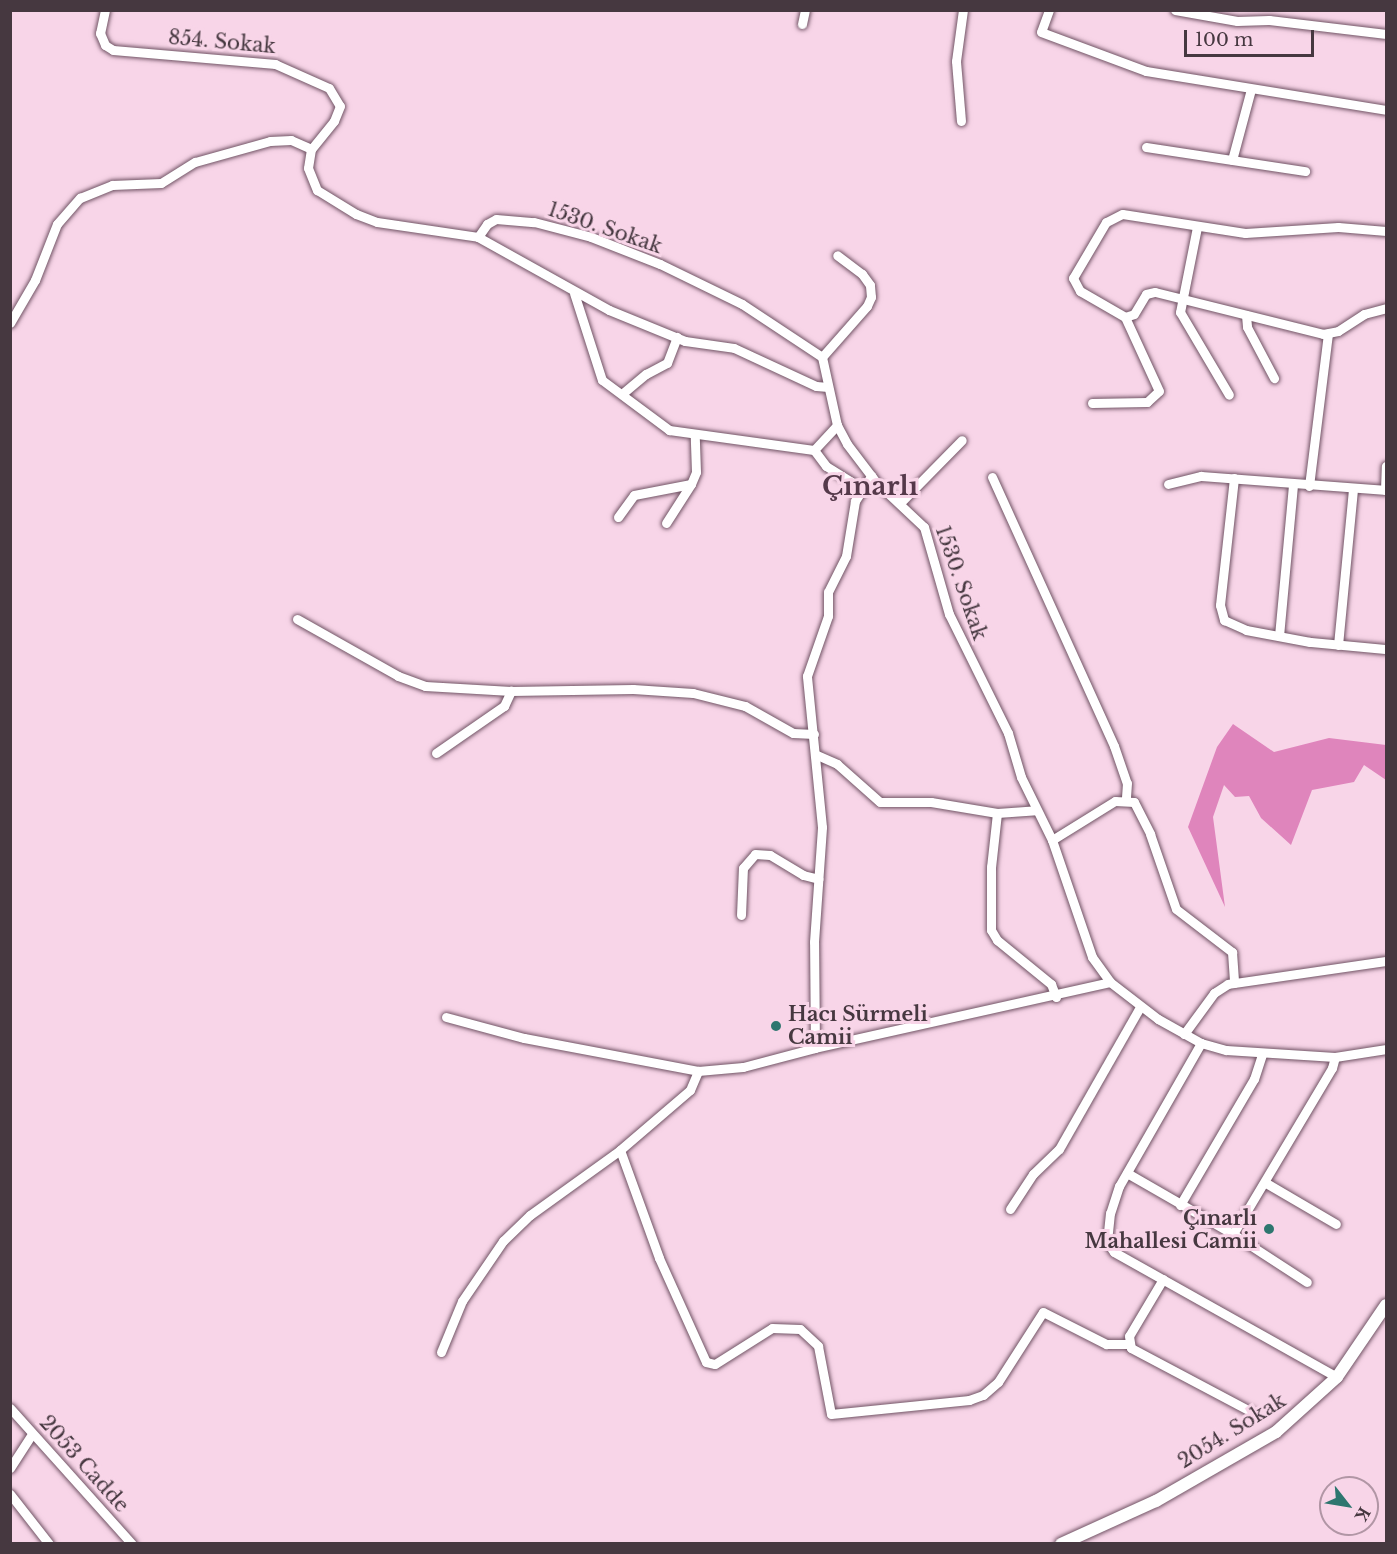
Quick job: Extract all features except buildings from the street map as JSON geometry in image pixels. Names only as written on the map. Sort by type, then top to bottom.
[{"type":"main road","name":"2054. Sokak","points":[[1061,1544],[1156,1501],[1276,1432],[1337,1377],[1386,1305]]},
{"type":"street","name":"854. Sokak","points":[[105,10],[100,33],[105,45],[112,50],[275,63],[329,88],[339,99],[338,113],[311,149]]},
{"type":"street","points":[[802,24],[805,10]]},
{"type":"street","points":[[961,121],[956,61],[963,10]]},
{"type":"street","points":[[1048,10],[1041,32],[1094,53],[1160,74],[1386,110]]},
{"type":"street","points":[[1175,10],[1237,21],[1269,15],[1386,34]]},
{"type":"street","points":[[1232,160],[1251,89]]},
{"type":"street","points":[[10,323],[35,280],[57,224],[80,198],[112,185],[161,183],[195,162],[270,141],[291,141],[311,149],[311,179],[333,203],[377,222],[478,237],[533,266],[574,293],[677,337],[734,348],[816,386],[828,387]]},
{"type":"street","points":[[1146,147],[1305,171]]},
{"type":"street","points":[[1092,403],[1147,402],[1159,391],[1125,318],[1080,291],[1073,282],[1074,271],[1106,222],[1122,214],[1245,233],[1338,227],[1386,231]]},
{"type":"street","name":"1530. Sokak","points":[[478,237],[496,219],[534,222],[591,237],[660,264],[742,304],[822,357],[837,425],[871,476],[924,527],[949,614],[1008,733],[1036,810],[1052,840],[1092,957],[1110,982],[1140,1007],[1202,1043],[1262,1054],[1335,1057],[1386,1049]]},
{"type":"street","points":[[1197,227],[1182,298],[1181,316],[1229,396]]},
{"type":"street","points":[[822,357],[867,306],[871,297],[870,285],[862,274],[837,255]]},
{"type":"street","points":[[1125,318],[1134,314],[1143,297],[1152,292],[1328,334],[1364,314],[1386,308]]},
{"type":"street","points":[[574,293],[603,380],[669,430],[694,436],[814,450],[826,466],[863,489]]},
{"type":"street","points":[[1246,315],[1247,327],[1274,378]]},
{"type":"street","points":[[1309,486],[1328,334]]},
{"type":"street","points":[[623,393],[646,374],[668,363],[677,337]]},
{"type":"street","points":[[814,450],[837,425]]},
{"type":"street","points":[[666,523],[696,472],[694,436]]},
{"type":"street","points":[[900,503],[962,440]]},
{"type":"street","points":[[1168,484],[1190,476],[1353,490],[1386,490],[1386,466]]},
{"type":"street","points":[[815,1048],[814,942],[822,827],[817,755],[807,676],[828,616],[828,592],[846,556],[855,501],[871,476]]},
{"type":"street","points":[[992,477],[1117,752],[1127,783],[1126,799]]},
{"type":"street","points":[[1234,478],[1220,613],[1230,624],[1279,636],[1386,650]]},
{"type":"street","points":[[618,517],[634,495],[691,484]]},
{"type":"street","points":[[1279,636],[1293,485]]},
{"type":"street","points":[[1338,645],[1353,490]]},
{"type":"street","points":[[297,619],[416,683],[511,691],[633,689],[693,693],[745,706],[793,733],[814,734]]},
{"type":"street","points":[[436,753],[504,706],[511,691]]},
{"type":"street","points":[[817,755],[845,770],[880,802],[931,802],[997,813],[1036,810]]},
{"type":"street","points":[[1052,840],[1115,801],[1126,799]]},
{"type":"street","points":[[1126,799],[1142,813],[1176,909],[1232,952],[1234,983]]},
{"type":"street","points":[[997,813],[991,867],[992,930],[997,940],[1052,984],[1056,996]]},
{"type":"street","points":[[741,915],[743,868],[755,854],[770,855],[803,875],[819,879]]},
{"type":"street","points":[[1184,1034],[1214,993],[1234,983],[1386,961]]},
{"type":"street","points":[[446,1017],[524,1038],[698,1071],[743,1067],[815,1048],[1056,996],[1110,982]]},
{"type":"street","points":[[1010,1209],[1033,1174],[1059,1149],[1140,1007]]},
{"type":"street","points":[[1202,1043],[1127,1173],[1112,1204],[1107,1242],[1114,1252],[1337,1377]]},
{"type":"street","points":[[1180,1205],[1254,1079],[1262,1054]]},
{"type":"street","points":[[1233,1234],[1266,1183],[1332,1068],[1335,1057]]},
{"type":"street","points":[[441,1352],[462,1301],[503,1241],[530,1215],[620,1150],[690,1090],[698,1071]]},
{"type":"street","points":[[620,1150],[659,1258],[706,1362],[716,1364],[772,1328],[800,1329],[818,1346],[831,1414],[969,1400],[983,1395],[998,1382],[1043,1312],[1106,1344],[1130,1344]]},
{"type":"street","points":[[1127,1173],[1233,1234],[1307,1282]]},
{"type":"street","points":[[1266,1183],[1336,1224]]},
{"type":"street","points":[[1163,1279],[1131,1332],[1130,1344],[1137,1353],[1252,1412]]},
{"type":"street","name":"2053 Cadde","points":[[10,1408],[132,1544]]},
{"type":"street","points":[[10,1468],[32,1434]]},
{"type":"street","points":[[10,1494],[48,1544]]},
{"type":"shaded area","points":[[1233,724],[1274,752],[1329,738],[1386,745],[1386,780],[1364,765],[1354,782],[1312,790],[1291,845],[1261,818],[1249,796],[1235,797],[1224,785],[1213,817],[1225,907],[1188,827],[1217,747]]},
{"type":"place","name":"Hacı Sürmeli Camii","points":[[776,1026]]},
{"type":"place","name":"Çınarlı Mahallesi Camii","points":[[1269,1229]]},
{"type":"district","name":"Çınarlı","points":[[870,487]]}]
